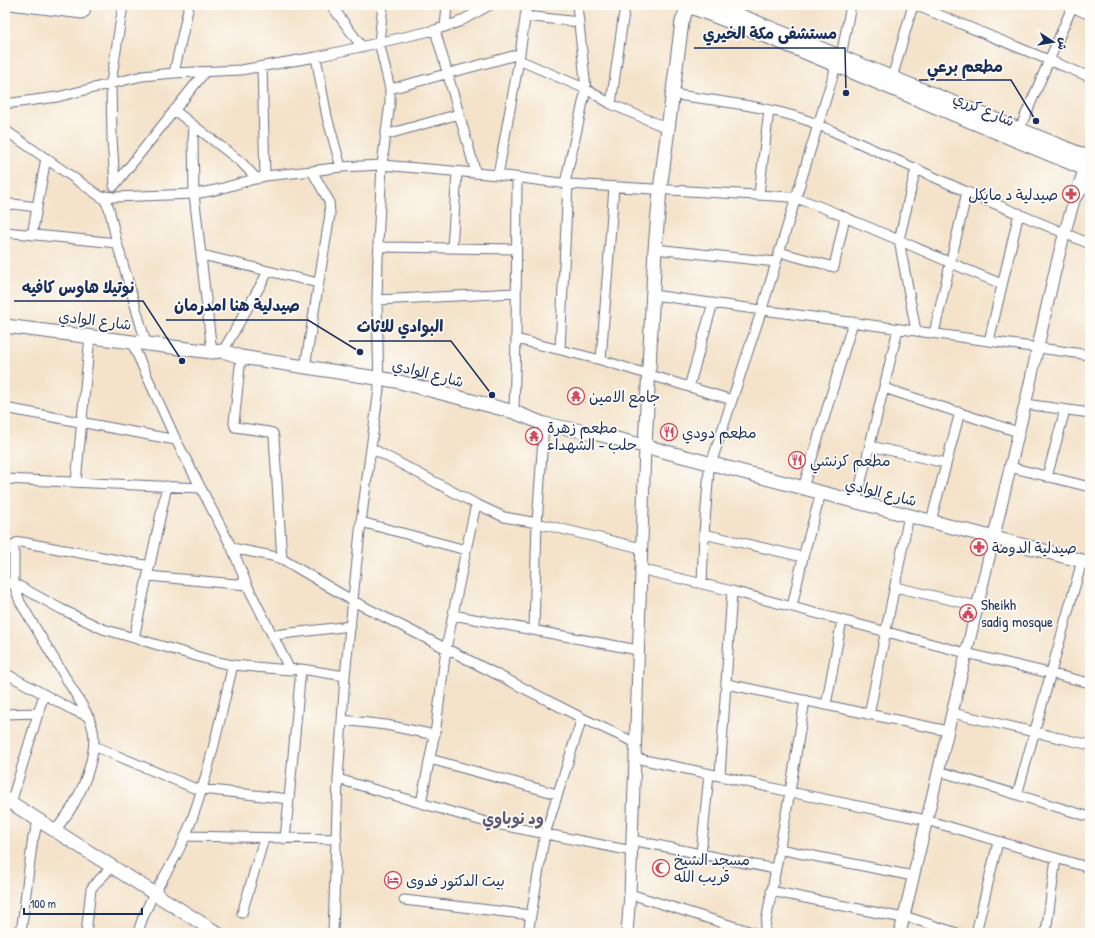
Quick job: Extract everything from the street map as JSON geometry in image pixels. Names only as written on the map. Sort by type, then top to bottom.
[{"type":"main road","name":"شارع كرري","points":[[687,5],[838,61],[892,78],[1020,128],[1089,162]]},
{"type":"main road","points":[[645,446],[655,249],[660,190],[682,22],[687,5]]},
{"type":"main road","name":"شارع كرري","points":[[714,5],[890,86],[1089,162]]},
{"type":"main road","points":[[1076,195],[1082,188],[1090,184]]},
{"type":"main road","name":"شارع الوادي","points":[[5,326],[217,352],[379,378],[420,387],[514,412],[544,424],[598,434],[712,463],[994,539],[1086,562]]},
{"type":"main road","points":[[7,804],[106,873],[152,896],[217,933]]},
{"type":"main road","points":[[38,825],[55,830],[152,896],[202,933]]},
{"type":"street","points":[[10,5],[82,14],[86,5]]},
{"type":"street","points":[[115,184],[111,84],[123,5]]},
{"type":"street","points":[[174,73],[189,5]]},
{"type":"street","points":[[331,5],[362,47]]},
{"type":"street","points":[[383,5],[379,42],[390,89],[390,102],[382,165],[377,241],[380,246],[384,248],[516,249]]},
{"type":"street","points":[[445,27],[448,5]]},
{"type":"street","points":[[5,104],[47,99],[142,76],[262,67],[316,57],[435,30],[459,22],[490,5]]},
{"type":"street","points":[[498,175],[527,5]]},
{"type":"street","points":[[560,349],[566,183],[586,89],[577,5]]},
{"type":"street","points":[[611,104],[625,5]]},
{"type":"street","points":[[702,583],[708,483],[712,463],[819,125],[838,61],[851,5]]},
{"type":"street","points":[[892,78],[914,5],[1090,77]]},
{"type":"street","points":[[1020,128],[1071,6],[1090,15]]},
{"type":"street","points":[[525,16],[579,22]]},
{"type":"street","points":[[435,30],[476,174]]},
{"type":"street","points":[[316,57],[327,117],[341,167]]},
{"type":"street","points":[[390,89],[447,73],[519,57],[586,89],[611,104],[667,128]]},
{"type":"street","points":[[261,177],[262,67]]},
{"type":"street","points":[[105,197],[205,72]]},
{"type":"street","points":[[672,94],[769,110],[795,116],[819,125],[967,192],[1090,244]]},
{"type":"street","points":[[174,110],[261,177]]},
{"type":"street","points":[[759,194],[769,110]]},
{"type":"street","points":[[385,134],[459,114]]},
{"type":"street","points":[[194,126],[194,194],[217,352]]},
{"type":"street","points":[[5,130],[105,197],[194,194],[216,190],[261,177],[341,167],[382,165],[614,187],[759,194],[796,198],[899,240],[950,264],[1002,284]]},
{"type":"street","points":[[32,235],[46,158]]},
{"type":"street","points":[[900,933],[994,539],[1064,233],[1076,195],[1089,162]]},
{"type":"street","points":[[916,168],[899,240],[916,331]]},
{"type":"street","points":[[305,367],[330,214],[328,201],[312,171]]},
{"type":"street","points":[[452,248],[457,172]]},
{"type":"street","points":[[514,412],[517,178]]},
{"type":"street","points":[[601,360],[614,187]]},
{"type":"street","points":[[934,333],[967,192]]},
{"type":"street","points":[[105,197],[146,343]]},
{"type":"street","points":[[5,206],[13,204],[37,207]]},
{"type":"street","points":[[989,341],[1018,213]]},
{"type":"street","points":[[779,252],[834,267],[845,217]]},
{"type":"street","points":[[5,232],[117,243]]},
{"type":"street","points":[[333,933],[338,779],[345,676],[354,601],[361,522],[379,389],[377,300],[378,257],[380,246]]},
{"type":"street","points":[[655,249],[776,262]]},
{"type":"street","points":[[202,255],[318,283]]},
{"type":"street","points":[[217,352],[268,272]]},
{"type":"street","points":[[377,300],[516,293]]},
{"type":"street","points":[[653,295],[1090,355]]},
{"type":"street","points":[[689,387],[713,303]]},
{"type":"street","points":[[803,488],[853,322]]},
{"type":"street","points":[[856,502],[898,329]]},
{"type":"street","points":[[76,482],[90,336]]},
{"type":"street","points":[[516,340],[560,349],[601,360],[732,400]]},
{"type":"street","points":[[131,341],[176,440],[232,548],[247,585],[274,635],[290,670]]},
{"type":"street","points":[[242,357],[234,423],[235,427],[238,428],[273,433],[282,559]]},
{"type":"street","points":[[884,388],[1018,432]]},
{"type":"street","points":[[1025,404],[1090,413]]},
{"type":"street","points":[[5,408],[176,440]]},
{"type":"street","points":[[1047,477],[1065,410]]},
{"type":"street","points":[[931,521],[960,412]]},
{"type":"street","points":[[534,629],[544,424]]},
{"type":"street","points":[[627,933],[636,743],[640,569],[645,446]]},
{"type":"street","points":[[870,446],[946,463]]},
{"type":"street","points":[[371,448],[504,518],[538,523],[641,548]]},
{"type":"street","points":[[1010,467],[1090,487]]},
{"type":"street","points":[[5,479],[201,488]]},
{"type":"street","points":[[134,638],[167,486]]},
{"type":"street","points":[[792,607],[803,557],[821,493]]},
{"type":"street","points":[[421,803],[435,735],[446,649],[476,504]]},
{"type":"street","points":[[869,715],[909,515]]},
{"type":"street","points":[[361,522],[466,550]]},
{"type":"street","points":[[704,534],[803,557]]},
{"type":"street","points":[[55,830],[73,807],[86,780],[94,746],[93,731],[89,717],[22,607],[10,583],[14,546],[18,542],[150,566]]},
{"type":"street","points":[[232,548],[282,559],[354,601],[446,649],[582,718],[636,743]]},
{"type":"street","points":[[1017,795],[1050,673],[1086,562]]},
{"type":"street","points":[[640,569],[732,590],[966,653],[1090,683]]},
{"type":"street","points":[[148,576],[247,585]]},
{"type":"street","points":[[10,583],[97,627],[213,661],[233,665],[290,670],[301,669],[345,676]]},
{"type":"street","points":[[895,587],[977,606]]},
{"type":"street","points":[[720,776],[732,590]]},
{"type":"street","points":[[453,615],[534,629],[638,650]]},
{"type":"street","points":[[826,705],[842,620]]},
{"type":"street","points":[[274,635],[351,626]]},
{"type":"street","points":[[138,933],[142,919],[152,896],[185,836],[203,789],[233,665]]},
{"type":"street","points":[[285,839],[301,669]]},
{"type":"street","points":[[5,673],[89,717]]},
{"type":"street","points":[[727,684],[948,731]]},
{"type":"street","points":[[7,804],[39,713],[44,694]]},
{"type":"street","points":[[764,933],[805,700]]},
{"type":"street","points":[[5,714],[39,713]]},
{"type":"street","points":[[952,713],[1090,745]]},
{"type":"street","points":[[528,933],[546,834],[582,718]]},
{"type":"street","points":[[342,720],[386,725],[435,735]]},
{"type":"street","points":[[94,746],[189,786],[289,799]]},
{"type":"street","points":[[635,758],[926,820],[1090,868]]},
{"type":"street","points":[[430,759],[558,794]]},
{"type":"street","points":[[939,771],[1090,817]]},
{"type":"street","points":[[701,854],[709,774]]},
{"type":"street","points":[[338,779],[486,822],[546,834],[701,854],[775,869]]},
{"type":"street","points":[[21,933],[33,837],[38,825]]},
{"type":"street","points":[[185,836],[336,839]]},
{"type":"street","points":[[242,913],[264,838]]},
{"type":"street","points":[[976,933],[998,842]]},
{"type":"street","points":[[779,849],[913,876]]},
{"type":"street","points":[[1046,933],[1056,858]]},
{"type":"street","points":[[87,932],[91,889],[94,884],[106,873]]},
{"type":"street","points":[[771,891],[904,917],[957,933]]},
{"type":"street","points":[[630,894],[755,933]]},
{"type":"street","points":[[404,900],[531,915]]},
{"type":"place","name":"مستشفى مكة الخيري","points":[[846,93]]},
{"type":"place","name":"مطعم برعي","points":[[1036,121]]},
{"type":"place","name":"صيدلية د مايكل","points":[[1071,194]]},
{"type":"place","name":"صيدلية هنا امدرمان","points":[[360,352]]},
{"type":"place","name":"نوتيلا هاوس كافيه","points":[[182,361]]},
{"type":"place","name":"البوادي للاثاث","points":[[492,395]]},
{"type":"place","name":"جامع الامين","points":[[576,396]]},
{"type":"place","name":"مطعم دودي","points":[[669,432]]},
{"type":"place","name":"مطعم زهرة حلب - الشهداء","points":[[534,436]]},
{"type":"place","name":"مطعم كرنشي","points":[[797,460]]},
{"type":"place","name":"صيدلية الدومة","points":[[979,547]]},
{"type":"place","name":"Sheikh sadig mosque","points":[[968,613]]},
{"type":"place","name":"مسجد الشيخ قريب الله","points":[[661,868]]},
{"type":"place","name":"بيت الدكتور فدوى","points":[[393,880]]},
{"type":"district","name":"ود نوباوي","points":[[513,818]]}]
